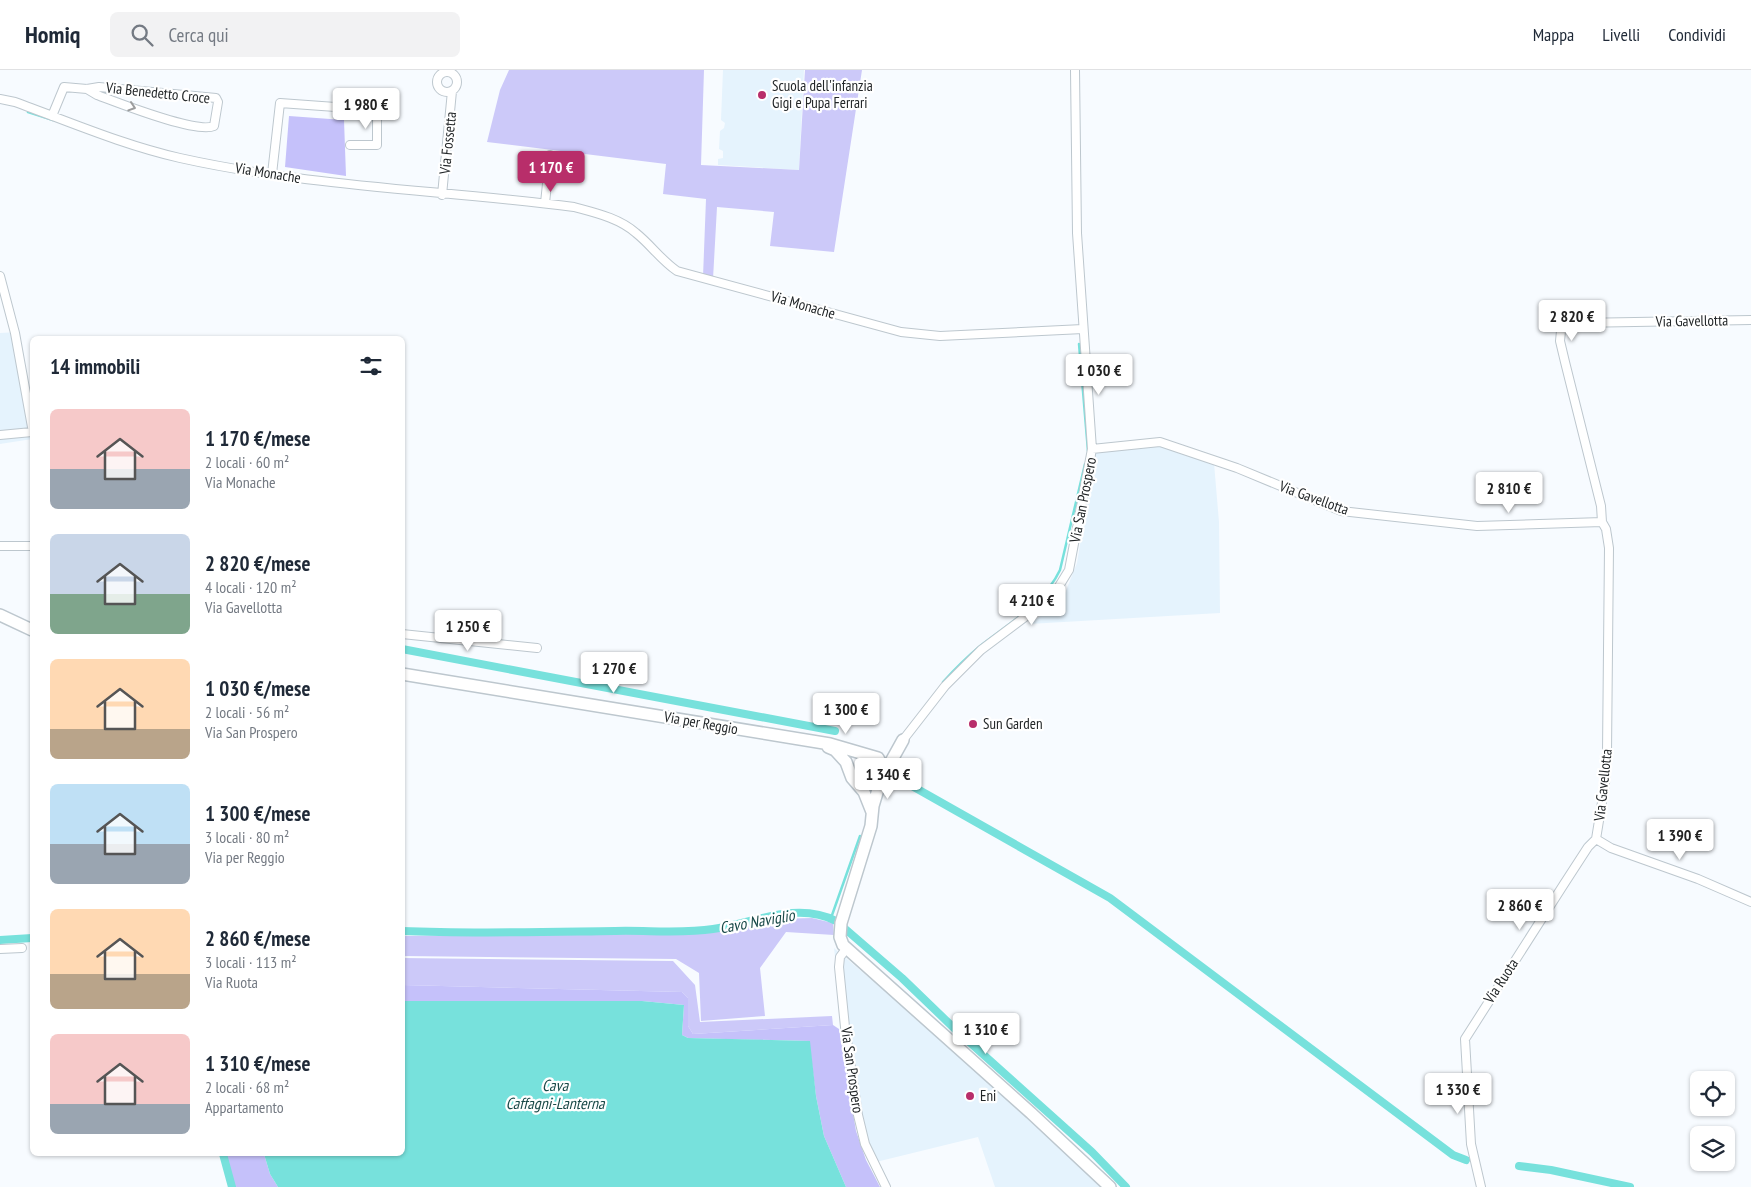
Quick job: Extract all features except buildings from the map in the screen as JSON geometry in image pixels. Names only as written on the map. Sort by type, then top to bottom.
[{"type":"main road","points":[[0,615],[30,629]]},
{"type":"main road","name":"Via per Reggio","points":[[405,674],[822,744],[870,755]]},
{"type":"main road","name":"Via San Prospero","points":[[870,755],[890,750],[903,740]]},
{"type":"main road","name":"Via San Prospero","points":[[881,779],[903,740]]},
{"type":"main road","name":"Via per Reggio","points":[[822,744],[842,756],[850,769],[852,778],[867,797],[873,814]]},
{"type":"main road","points":[[850,769],[857,757],[870,755],[882,766],[871,826],[843,917],[840,937],[846,949],[1031,1113],[1110,1187]]},
{"type":"main road","points":[[858,785],[867,787],[881,779]]},
{"type":"street","name":"Via San Prospero","points":[[903,740],[945,686],[981,650],[1053,596],[1069,570],[1092,450],[1076,201],[1075,70]]},
{"type":"street","name":"Via Benedetto Croce","points":[[52,116],[64,87],[87,89],[99,87],[216,98],[218,102],[214,126],[207,129],[180,123],[97,95],[87,89]]},
{"type":"street","name":"Via Fossetta","points":[[442,195],[452,91]]},
{"type":"street","name":"Via Monache","points":[[0,99],[52,116],[125,144],[181,158],[346,185],[574,207],[620,222],[638,234],[666,264],[677,271],[901,332],[940,336],[1083,329]]},
{"type":"street","points":[[272,174],[280,103],[377,110],[377,145],[350,144]]},
{"type":"street","points":[[545,203],[550,155]]},
{"type":"street","points":[[0,276],[3,299],[30,418]]},
{"type":"street","name":"Via Gavellotta","points":[[1596,839],[1604,792],[1607,752],[1608,548],[1606,530],[1602,522],[1601,506],[1563,355],[1561,331],[1568,325],[1577,323],[1751,320]]},
{"type":"street","points":[[0,436],[30,432]]},
{"type":"street","name":"Via Gavellotta","points":[[1092,450],[1160,442],[1237,468],[1341,511],[1477,526],[1602,522]]},
{"type":"street","points":[[0,546],[30,546]]},
{"type":"street","points":[[405,634],[537,648]]},
{"type":"street","points":[[1596,839],[1611,848],[1698,879],[1751,902]]},
{"type":"street","name":"Via Ruota","points":[[1481,1187],[1471,1144],[1465,1039],[1574,868],[1596,839]]},
{"type":"street","points":[[0,949],[22,948]]},
{"type":"street","name":"Via San Prospero","points":[[846,949],[840,957],[839,967],[858,1115],[865,1144],[886,1187]]},
{"type":"shaded area","points":[[509,70],[704,70],[701,165],[799,170],[805,70],[862,70],[834,252],[770,246],[774,212],[717,207],[713,279],[703,277],[706,199],[663,194],[666,164],[487,142],[500,90]]},
{"type":"shaded area","name":"Scuola dell'infanzia Gigi e Pupa Ferrari","points":[[723,70],[804,70],[799,170],[718,165],[718,159],[723,158],[723,151],[719,149],[720,131],[724,128],[725,123],[721,120]]},
{"type":"shaded area","points":[[289,116],[344,120],[346,176],[285,167]]},
{"type":"shaded area","points":[[18,332],[30,394],[30,439],[0,444],[0,333]]},
{"type":"shaded area","points":[[1169,444],[1214,463],[1219,522],[1220,613],[1029,624],[1048,611],[1065,593],[1077,563],[1089,489],[1090,449]]},
{"type":"shaded area","points":[[812,918],[833,923],[834,935],[786,932],[760,968],[765,1016],[701,1021],[699,973],[676,959],[405,956],[405,936],[713,932],[774,919]]},
{"type":"shaded area","points":[[834,948],[957,1052],[1102,1187],[995,1187],[978,1137],[876,1162],[868,1143],[848,1029],[841,1010]]},
{"type":"shaded area","points":[[405,958],[673,961],[695,985],[700,1022],[832,1016],[833,1025],[693,1034],[688,1026],[688,998],[682,992],[405,985]]},
{"type":"shaded area","points":[[405,985],[682,992],[688,998],[688,1026],[693,1034],[833,1025],[839,1029],[856,1131],[866,1160],[880,1187],[846,1187],[824,1136],[816,1096],[809,1041],[688,1038],[682,1035],[684,1005],[642,1001],[405,1001]]},
{"type":"shaded area","points":[[226,1156],[265,1156],[270,1174],[278,1187],[234,1187]]},
{"type":"water","name":"Cava Caffagni-Lanterna","points":[[405,1001],[642,1001],[684,1005],[682,1035],[688,1038],[810,1041],[816,1096],[824,1136],[846,1187],[278,1187],[270,1174],[265,1156],[405,1156]]},
{"type":"waterway","points":[[28,112],[53,120]]},
{"type":"waterway","points":[[1079,344],[1088,451]]},
{"type":"waterway","points":[[943,682],[979,647],[1024,613],[1045,593],[1053,582],[1060,570],[1085,464]]},
{"type":"waterway","points":[[405,650],[835,731]]},
{"type":"waterway","points":[[905,782],[1110,898],[1453,1155],[1466,1160]]},
{"type":"waterway","points":[[831,918],[860,836]]},
{"type":"waterway","name":"Cavo Naviglio","points":[[405,931],[482,933],[664,932],[713,929],[790,913],[821,915],[836,921],[902,978],[957,1031],[1092,1152],[1126,1187]]},
{"type":"waterway","name":"Cavo Naviglio","points":[[0,940],[30,938]]},
{"type":"waterway","points":[[224,1156],[232,1187]]},
{"type":"waterway","points":[[1519,1166],[1551,1170],[1630,1187]]},
{"type":"place","name":"Scuola dell'infanzia Gigi e Pupa Ferrari","points":[[762,95]]},
{"type":"place","name":"Sun Garden","points":[[973,724]]},
{"type":"place","name":"Eni","points":[[970,1096]]}]
